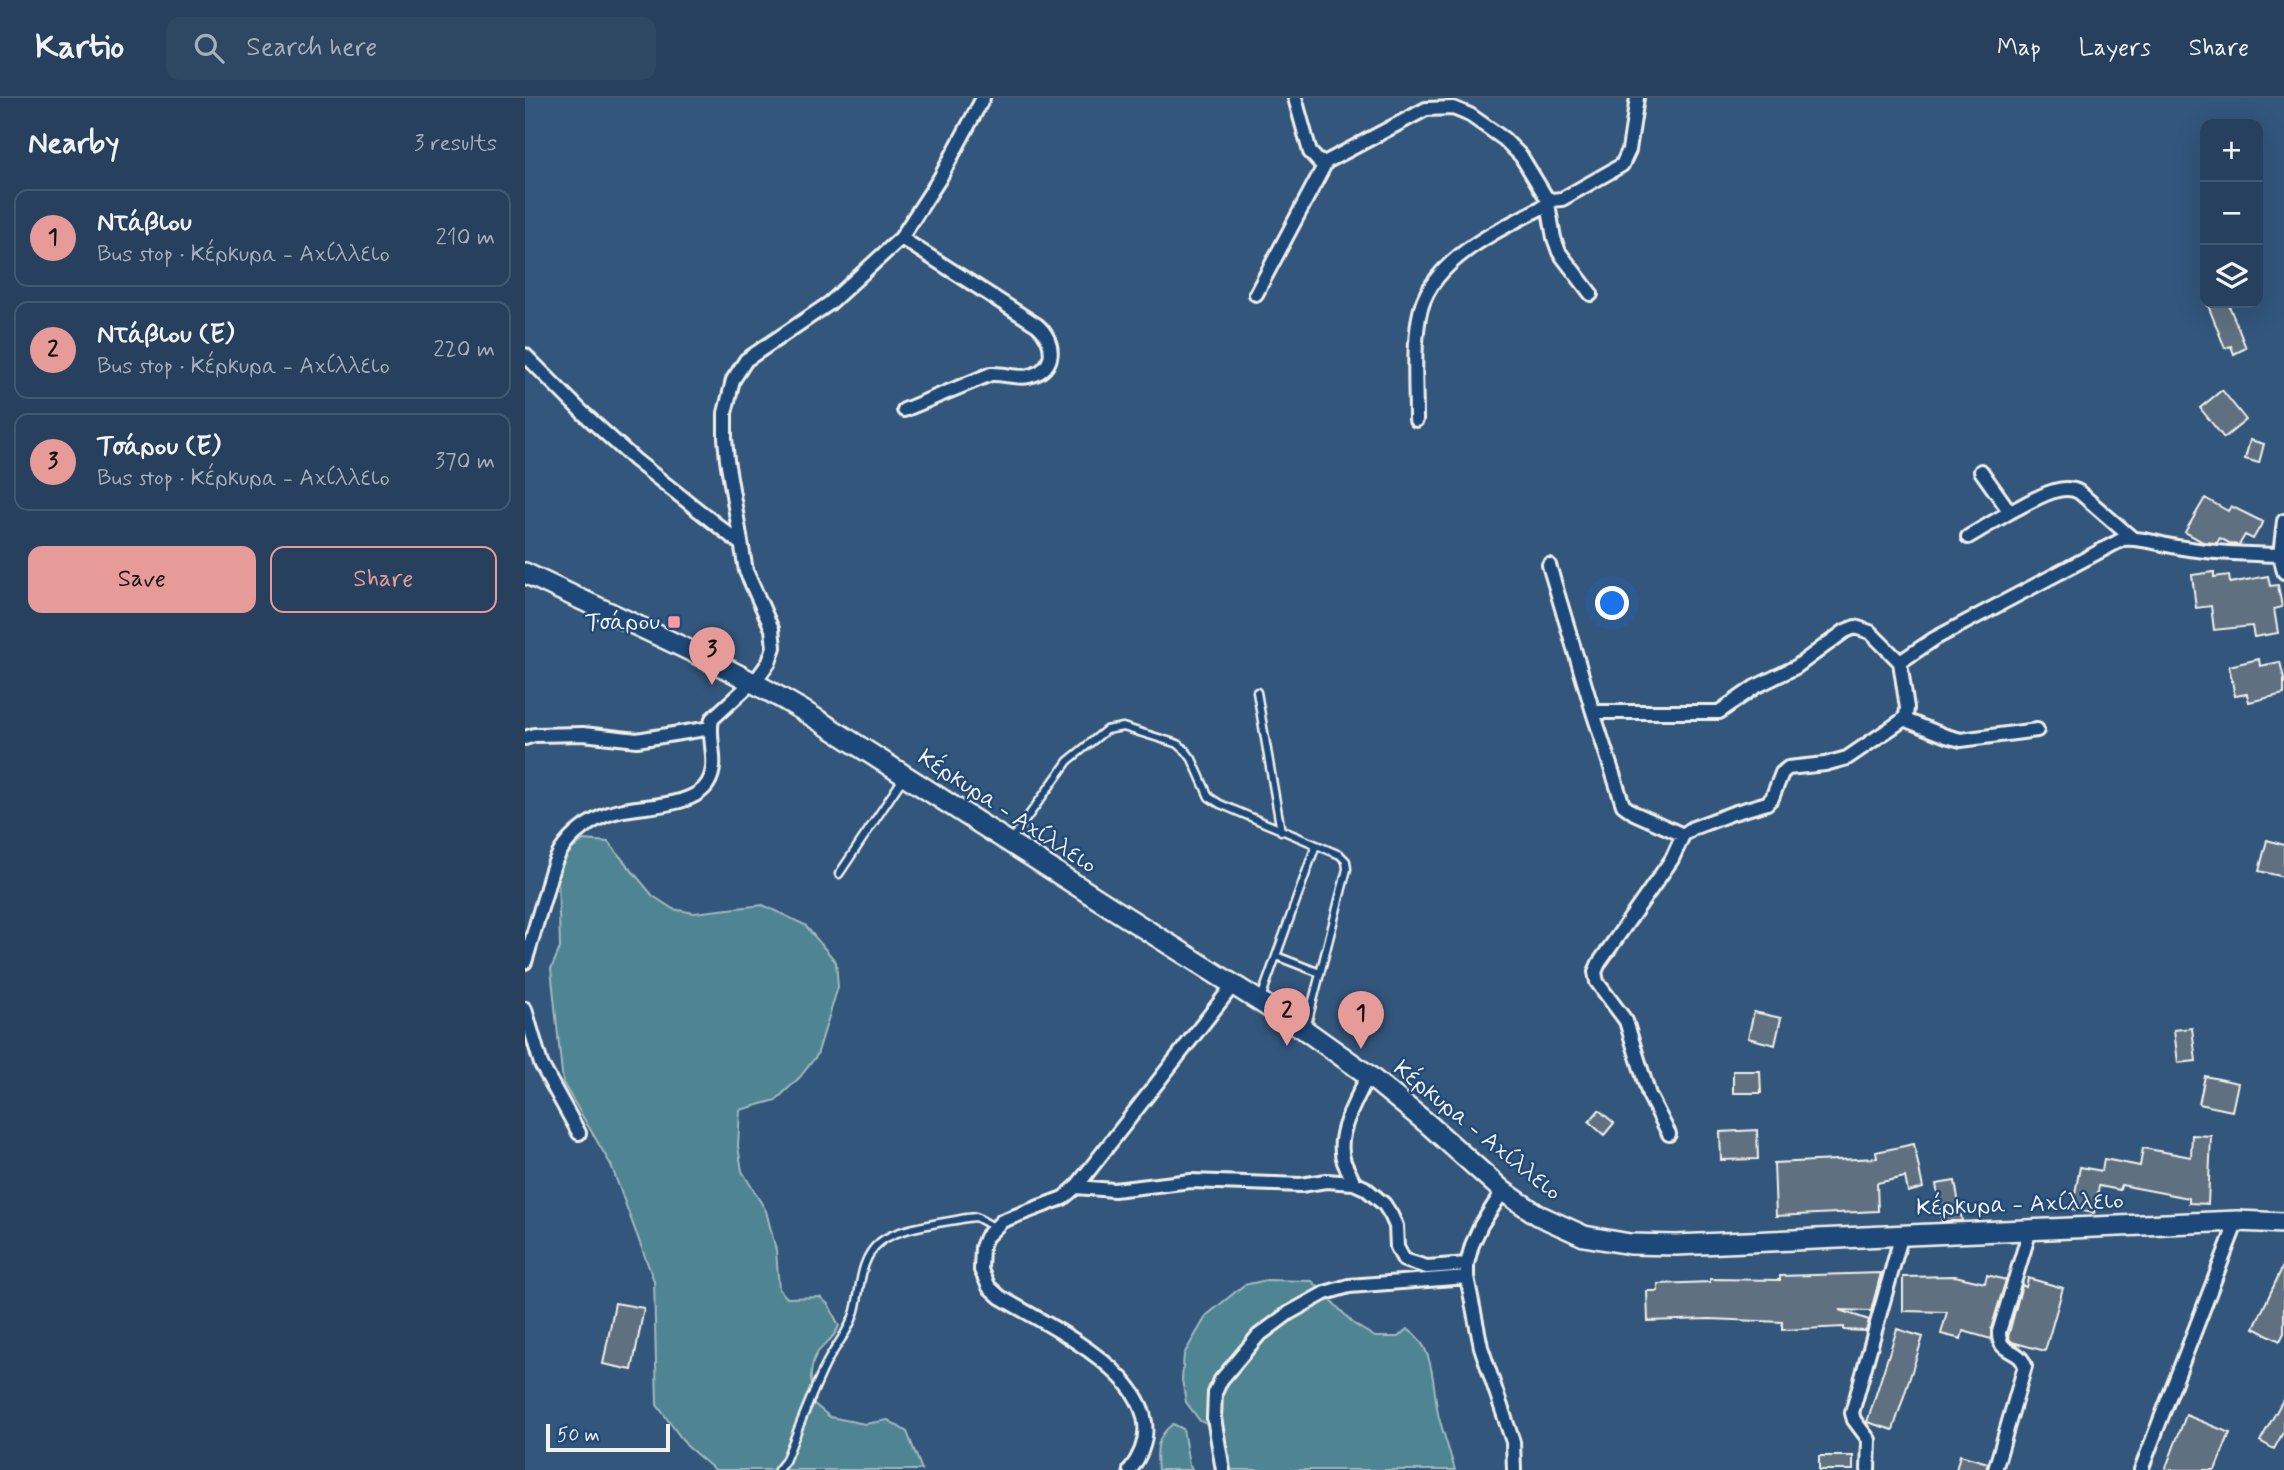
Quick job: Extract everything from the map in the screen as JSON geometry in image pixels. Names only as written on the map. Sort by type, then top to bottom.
[{"type":"main road","name":"Κέρκυρα - Αχίλλειο","points":[[525,573],[754,681],[1305,1030],[1368,1075],[1503,1191],[1538,1215],[1584,1236],[1630,1244],[1676,1245],[2238,1221],[2284,1223]]},
{"type":"street","points":[[525,962],[552,866],[566,843],[582,828],[617,812],[683,800],[700,793],[713,769],[711,728],[715,715],[754,681],[769,662],[774,640],[748,576],[725,438],[726,404],[736,374],[745,360],[830,303],[901,238],[940,178],[983,98]]},
{"type":"street","points":[[1295,98],[1310,152],[1319,162],[1326,162],[1426,109],[1453,108],[1470,115],[1504,139],[1521,156],[1547,201],[1559,251],[1591,294]]},
{"type":"street","points":[[1416,420],[1419,317],[1429,288],[1443,269],[1482,241],[1547,201],[1562,199],[1622,165],[1629,150],[1637,98]]},
{"type":"street","points":[[1256,294],[1326,162]]},
{"type":"street","points":[[901,238],[1037,325],[1051,343],[1048,363],[1033,375],[1025,377],[1004,373],[991,374],[904,410]]},
{"type":"street","points":[[525,355],[552,384],[635,460],[741,544]]},
{"type":"street","points":[[1981,471],[2010,512]]},
{"type":"street","points":[[1968,537],[2010,512],[2058,489],[2071,488],[2132,538]]},
{"type":"street","points":[[2284,521],[2284,572]]},
{"type":"street","points":[[1900,662],[1946,633],[2123,539],[2132,538],[2231,554],[2282,552]]},
{"type":"street","points":[[1549,565],[1623,805],[1634,813],[1683,835]]},
{"type":"street","points":[[1593,712],[1719,712],[1755,687],[1796,667],[1845,631],[1855,627],[1870,632],[1900,662],[1906,708],[1903,719],[1847,758],[1825,764],[1788,768],[1782,773],[1774,795],[1767,803],[1693,828],[1683,835],[1672,859],[1599,962],[1595,972],[1599,986],[1626,1021],[1649,1095],[1669,1134]]},
{"type":"street","points":[[1903,719],[1961,740],[2037,730]]},
{"type":"street","points":[[525,738],[534,735],[583,734],[637,740],[711,728]]},
{"type":"street","points":[[1130,1470],[1144,1447],[1147,1430],[1143,1408],[1133,1391],[1105,1363],[1082,1346],[1000,1297],[989,1287],[981,1270],[982,1247],[994,1227],[1002,1221],[1063,1198],[1076,1187],[1234,984]]},
{"type":"street","points":[[525,1009],[541,1064],[579,1133]]},
{"type":"street","points":[[1354,1183],[1344,1162],[1342,1146],[1350,1117],[1368,1075]]},
{"type":"street","points":[[1076,1187],[1114,1190],[1191,1181],[1301,1185],[1326,1181],[1354,1183],[1375,1197],[1391,1215],[1396,1226],[1397,1247],[1404,1260],[1427,1267],[1467,1270]]},
{"type":"street","points":[[1503,1191],[1472,1245],[1467,1270],[1481,1347],[1513,1443],[1514,1470]]},
{"type":"street","points":[[2141,1470],[2238,1221]]},
{"type":"street","points":[[1994,1470],[2025,1366],[2020,1357],[2003,1348],[1999,1332],[2030,1230]]},
{"type":"street","points":[[1868,1470],[1869,1440],[1852,1413],[1902,1234]]},
{"type":"street","points":[[1223,1470],[1214,1418],[1215,1393],[1221,1380],[1258,1336],[1289,1313],[1325,1293],[1349,1286],[1467,1270]]},
{"type":"lane","points":[[1257,692],[1281,831]]},
{"type":"lane","points":[[1009,842],[1068,761],[1106,730],[1123,727],[1178,744],[1192,759],[1209,797],[1237,813],[1340,855],[1348,865],[1305,1030]]},
{"type":"lane","points":[[839,874],[905,776]]},
{"type":"lane","points":[[1260,1000],[1315,845]]},
{"type":"lane","points":[[1276,956],[1320,973]]},
{"type":"lane","points":[[778,1470],[785,1461],[828,1360],[847,1331],[855,1312],[864,1266],[870,1252],[887,1238],[900,1233],[967,1218],[976,1217],[994,1227]]},
{"type":"green space","points":[[584,840],[608,842],[653,896],[673,909],[694,913],[763,905],[805,925],[836,962],[838,987],[817,1055],[800,1077],[776,1100],[740,1110],[738,1146],[742,1171],[766,1211],[776,1250],[779,1289],[787,1298],[820,1297],[829,1305],[839,1326],[815,1358],[811,1377],[812,1402],[830,1417],[865,1424],[888,1420],[907,1432],[922,1470],[715,1470],[687,1446],[657,1405],[654,1281],[611,1165],[563,1083],[551,969],[560,948],[558,876],[565,854]]},
{"type":"green space","points":[[1267,1280],[1312,1281],[1354,1324],[1375,1337],[1398,1337],[1407,1329],[1416,1336],[1428,1357],[1439,1418],[1455,1470],[1230,1470],[1230,1456],[1218,1436],[1211,1426],[1200,1421],[1186,1402],[1182,1380],[1184,1354],[1207,1315],[1244,1285]]},
{"type":"green space","points":[[1173,1424],[1183,1429],[1189,1465],[1193,1470],[1158,1470],[1158,1444]]},
{"type":"building","points":[[2209,308],[2230,308],[2246,348],[2234,354],[2231,346],[2225,348]]},
{"type":"building","points":[[2222,390],[2246,420],[2224,438],[2200,408]]},
{"type":"building","points":[[2250,440],[2264,444],[2259,463],[2245,459]]},
{"type":"building","points":[[2205,498],[2228,511],[2231,506],[2263,522],[2253,539],[2245,535],[2239,545],[2220,538],[2217,543],[2203,542],[2185,532]]},
{"type":"building","points":[[2214,572],[2214,577],[2229,575],[2230,583],[2268,576],[2270,586],[2278,585],[2282,607],[2274,609],[2278,633],[2254,637],[2252,626],[2214,630],[2211,606],[2196,608],[2192,575]]},
{"type":"building","points":[[2259,659],[2260,666],[2280,662],[2284,694],[2249,702],[2247,694],[2235,696],[2229,666]]},
{"type":"building","points":[[2267,840],[2284,845],[2284,877],[2259,871]]},
{"type":"building","points":[[1754,1012],[1781,1018],[1775,1045],[1748,1038]]},
{"type":"building","points":[[2192,1028],[2196,1061],[2178,1063],[2174,1030]]},
{"type":"building","points":[[1733,1071],[1760,1071],[1761,1093],[1733,1093]]},
{"type":"building","points":[[2205,1076],[2238,1083],[2232,1111],[2199,1104]]},
{"type":"building","points":[[1599,1110],[1614,1123],[1604,1135],[1589,1122]]},
{"type":"building","points":[[1757,1130],[1758,1159],[1721,1160],[1720,1132]]},
{"type":"building","points":[[2192,1135],[2211,1136],[2208,1204],[2189,1203],[2189,1198],[2121,1185],[2120,1190],[2099,1186],[2094,1213],[2072,1209],[2080,1167],[2102,1171],[2104,1159],[2140,1166],[2143,1148],[2191,1157]]},
{"type":"building","points":[[1914,1144],[1923,1188],[1908,1192],[1905,1177],[1877,1183],[1878,1211],[1776,1216],[1774,1163],[1877,1158],[1876,1152]]},
{"type":"building","points":[[1955,1181],[1962,1221],[1942,1221],[1936,1184]]},
{"type":"building","points":[[2284,1264],[2284,1333],[2280,1341],[2254,1328]]},
{"type":"building","points":[[1881,1273],[1871,1311],[1839,1310],[1869,1320],[1866,1331],[1844,1330],[1844,1327],[1782,1330],[1782,1322],[1709,1319],[1648,1321],[1647,1291],[1658,1291],[1658,1284],[1710,1282],[1710,1279],[1780,1280],[1780,1276]]},
{"type":"building","points":[[1987,1275],[2006,1280],[1991,1329],[1991,1339],[1963,1331],[1961,1339],[1941,1334],[1947,1312],[1903,1311],[1903,1277],[1955,1276],[1985,1283]]},
{"type":"building","points":[[2028,1278],[2063,1288],[2045,1351],[2012,1342],[2008,1337],[2022,1285],[2026,1287]]},
{"type":"building","points":[[615,1303],[644,1308],[632,1370],[603,1364]]},
{"type":"building","points":[[1897,1329],[1923,1337],[1893,1430],[1867,1422]]},
{"type":"building","points":[[2284,1398],[2284,1431],[2274,1449],[2260,1441]]},
{"type":"building","points":[[2186,1415],[2230,1433],[2215,1470],[2165,1470]]},
{"type":"building","points":[[1960,1455],[1988,1463],[1986,1470],[1956,1470]]},
{"type":"building","points":[[1819,1456],[1853,1456],[1853,1470],[1819,1470]]},
{"type":"place","name":"Τσάρου","points":[[674,622]]},
{"type":"place","name":"Τσάρου (E)","points":[[712,685]]},
{"type":"place","name":"Ντάβιου (E)","points":[[1287,1046]]},
{"type":"place","name":"Ντάβιου","points":[[1361,1049]]}]
